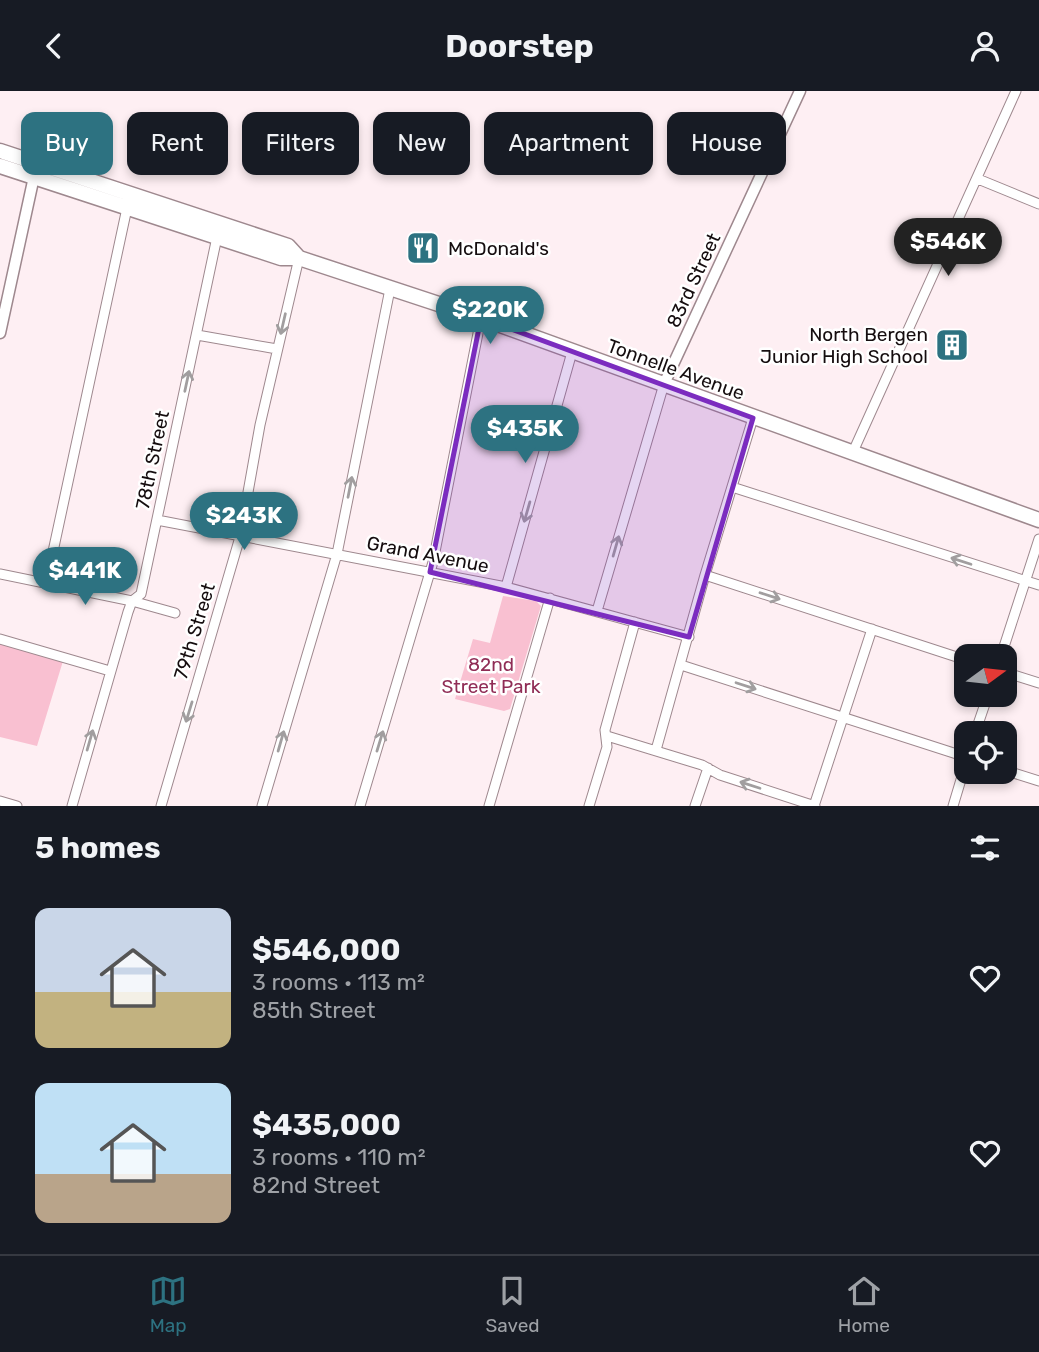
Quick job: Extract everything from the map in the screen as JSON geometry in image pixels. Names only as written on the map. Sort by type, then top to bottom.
[{"type":"main road","name":"Tonnelle Avenue","points":[[0,151],[21,162]]},
{"type":"main road","name":"Tonnelle Avenue","points":[[0,166],[21,168]]},
{"type":"main road","name":"Tonnelle Avenue","points":[[48,175],[127,208],[281,258],[299,258],[481,318],[1039,520]]},
{"type":"main road","name":"Tonnelle Avenue","points":[[53,175],[288,246],[299,258]]},
{"type":"street","name":"83rd Street","points":[[597,611],[664,384],[800,91]]},
{"type":"street","points":[[852,454],[1016,91]]},
{"type":"street","points":[[0,333],[35,175]]},
{"type":"street","points":[[978,179],[1039,204]]},
{"type":"street","points":[[46,584],[127,208]]},
{"type":"street","name":"78th Street","points":[[72,806],[132,601],[141,594],[217,237]]},
{"type":"street","name":"79th Street","points":[[161,806],[240,537],[260,425],[299,258]]},
{"type":"street","points":[[262,806],[337,554],[390,289]]},
{"type":"street","points":[[360,806],[430,572],[481,318]]},
{"type":"street","points":[[197,335],[277,349]]},
{"type":"street","points":[[506,587],[572,352]]},
{"type":"street","points":[[656,750],[753,418]]},
{"type":"street","points":[[732,487],[1039,585]]},
{"type":"street","name":"Grand Avenue","points":[[157,520],[506,587],[689,637]]},
{"type":"street","points":[[1005,644],[1039,539]]},
{"type":"street","points":[[0,574],[132,601],[176,613]]},
{"type":"street","points":[[705,575],[954,656]]},
{"type":"street","points":[[489,806],[550,598]]},
{"type":"street","points":[[589,806],[607,747],[605,730],[635,622]]},
{"type":"street","points":[[607,736],[656,750],[708,768],[720,775],[815,806],[872,629]]},
{"type":"street","points":[[0,639],[110,671]]},
{"type":"street","points":[[681,665],[954,753]]},
{"type":"street","points":[[1017,676],[1039,684]]},
{"type":"street","points":[[695,806],[708,768]]},
{"type":"street","points":[[1017,774],[1039,781]]},
{"type":"street","points":[[953,806],[960,784]]},
{"type":"street","points":[[0,801],[17,806]]},
{"type":"highlighted area","points":[[481,318],[753,418],[689,637],[430,572]]},
{"type":"green space","name":"82nd Street Park","points":[[503,596],[536,601],[541,606],[510,709],[504,711],[455,699],[473,639],[490,643]]},
{"type":"green space","points":[[0,644],[63,661],[37,746],[0,737]]},
{"type":"place","name":"McDonald's","points":[[423,248]]},
{"type":"place","name":"North Bergen Junior High School","points":[[952,345]]}]
